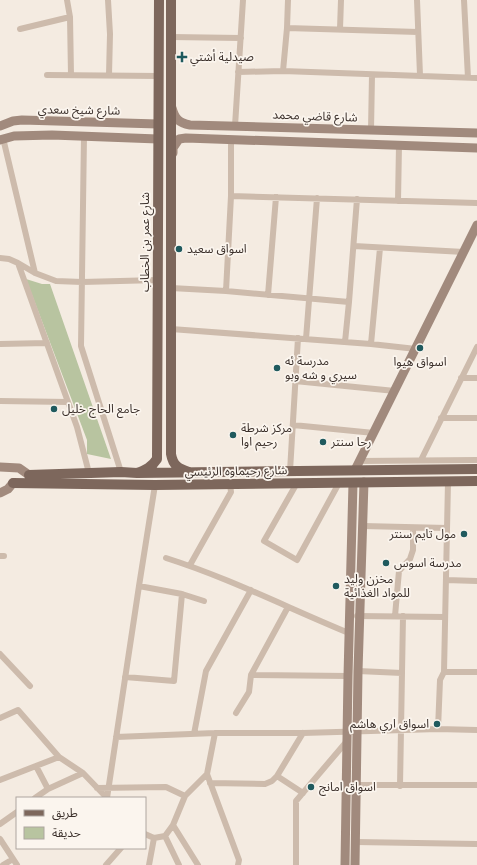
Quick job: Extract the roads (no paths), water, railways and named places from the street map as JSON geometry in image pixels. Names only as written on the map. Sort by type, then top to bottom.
[{"type":"main road","name":"شارع عمر بن الخطاب","points":[[157,459],[159,0]]},
{"type":"main road","points":[[171,0],[172,461],[179,469],[189,472]]},
{"type":"main road","points":[[158,237],[171,237]]},
{"type":"main road","points":[[158,387],[171,386]]},
{"type":"main road","points":[[137,473],[148,469],[157,459],[161,464],[166,464],[172,458]]},
{"type":"main road","name":"شارع رحيماوه الرئيسي","points":[[29,475],[121,472],[286,471],[357,466],[477,469]]},
{"type":"main road","points":[[264,471],[270,475],[268,481],[264,484]]},
{"type":"main road","points":[[282,484],[276,476],[278,473],[286,471]]},
{"type":"main road","name":"شارع رحيماوه الرئيسي","points":[[12,483],[155,485],[339,483],[353,488],[477,481]]},
{"type":"street","points":[[67,0],[70,17],[71,75]]},
{"type":"street","points":[[108,0],[109,75]]},
{"type":"street","points":[[235,126],[243,0]]},
{"type":"street","points":[[283,71],[288,0]]},
{"type":"street","points":[[340,29],[341,0]]},
{"type":"street","points":[[417,0],[420,75]]},
{"type":"street","points":[[464,0],[468,78]]},
{"type":"street","points":[[20,29],[70,17]]},
{"type":"street","points":[[287,28],[418,32]]},
{"type":"street","points":[[171,37],[241,38]]},
{"type":"street","points":[[238,72],[283,71],[477,78]]},
{"type":"street","points":[[47,75],[158,76]]},
{"type":"street","points":[[371,130],[372,75]]},
{"type":"street","name":"شارع قاضي محمد","points":[[171,98],[174,115],[182,123],[235,126],[477,133]]},
{"type":"street","name":"شارع شيخ سعدي","points":[[0,126],[22,120],[158,124]]},
{"type":"street","points":[[338,129],[338,143]]},
{"type":"street","points":[[34,273],[2,139],[14,136],[84,136],[158,139]]},
{"type":"street","points":[[84,136],[82,346],[121,472]]},
{"type":"street","points":[[171,161],[173,148],[179,139],[186,138],[477,148]]},
{"type":"street","points":[[226,291],[231,196],[231,140]]},
{"type":"street","points":[[398,201],[399,145]]},
{"type":"street","points":[[231,196],[477,203]]},
{"type":"street","points":[[268,295],[276,197]]},
{"type":"street","points":[[306,339],[317,198]]},
{"type":"street","points":[[345,342],[357,199]]},
{"type":"street","points":[[357,466],[477,225]]},
{"type":"street","points":[[354,246],[464,252]]},
{"type":"street","points":[[371,344],[380,248]]},
{"type":"street","points":[[0,258],[9,259],[34,273],[56,281],[82,282],[158,280]]},
{"type":"street","points":[[18,263],[81,440],[89,473]]},
{"type":"street","points":[[171,288],[226,291],[349,302]]},
{"type":"street","points":[[171,329],[298,338],[416,349]]},
{"type":"street","points":[[286,471],[293,425],[298,338]]},
{"type":"street","points":[[0,344],[46,343]]},
{"type":"street","points":[[421,460],[477,347]]},
{"type":"street","points":[[461,378],[477,378]]},
{"type":"street","points":[[295,381],[395,391]]},
{"type":"street","points":[[0,401],[68,402]]},
{"type":"street","points":[[441,418],[477,418]]},
{"type":"street","points":[[293,425],[374,433]]},
{"type":"street","points":[[357,466],[421,460],[477,460]]},
{"type":"street","name":"شارع رحيماوه الرئيسي","points":[[0,467],[19,468],[29,475]]},
{"type":"street","points":[[438,729],[440,680],[444,672],[448,482]]},
{"type":"street","name":"شارع رحيماوه الرئيسي","points":[[0,493],[9,488],[12,483]]},
{"type":"street","points":[[297,484],[264,542],[297,560],[339,483]]},
{"type":"street","points":[[190,566],[231,492],[230,484]]},
{"type":"street","points":[[107,797],[155,485]]},
{"type":"street","points":[[356,865],[358,671],[364,487]]},
{"type":"street","points":[[345,865],[353,488]]},
{"type":"street","points":[[362,526],[447,528]]},
{"type":"street","points":[[395,616],[399,571],[410,559],[413,550],[413,528]]},
{"type":"street","points":[[166,558],[251,590],[349,633]]},
{"type":"street","points":[[446,580],[477,581]]},
{"type":"street","points":[[139,586],[182,594],[204,601]]},
{"type":"street","points":[[194,734],[206,671],[251,590]]},
{"type":"street","points":[[125,677],[174,681],[182,594]]},
{"type":"street","points":[[236,713],[249,692],[251,675],[288,607]]},
{"type":"street","points":[[350,616],[445,617]]},
{"type":"street","points":[[400,786],[403,616]]},
{"type":"street","points":[[0,654],[30,686]]},
{"type":"street","points":[[358,671],[402,673]]},
{"type":"street","points":[[444,672],[477,672]]},
{"type":"street","points":[[251,675],[348,676]]},
{"type":"street","points":[[0,718],[18,710],[59,757],[83,773],[106,797]]},
{"type":"street","points":[[296,865],[296,802],[347,736],[358,731],[438,729],[477,730]]},
{"type":"street","points":[[116,737],[215,732],[303,733],[347,736]]},
{"type":"street","points":[[215,732],[207,774],[239,860],[238,865]]},
{"type":"street","points":[[210,783],[265,784],[272,781],[277,776],[303,733]]},
{"type":"street","points":[[0,780],[59,757]]},
{"type":"street","points":[[36,766],[48,789]]},
{"type":"street","points":[[36,797],[48,789],[83,773]]},
{"type":"street","points":[[146,834],[154,838],[165,836],[173,825],[185,796],[207,774]]},
{"type":"street","points":[[277,776],[303,793]]},
{"type":"street","points":[[357,785],[477,785]]},
{"type":"street","points":[[97,788],[166,787],[185,796]]},
{"type":"street","points":[[0,824],[16,813]]},
{"type":"street","points":[[173,825],[198,865]]},
{"type":"street","points":[[165,836],[178,865]]},
{"type":"street","points":[[149,865],[154,838]]},
{"type":"street","points":[[0,839],[17,865]]},
{"type":"street","points":[[356,842],[477,844]]},
{"type":"street","points":[[106,865],[120,849]]},
{"type":"street","points":[[3,865],[13,859]]},
{"type":"place","name":"صيدلية أشتي","points":[[182,57]]},
{"type":"place","name":"اسواق سعيد","points":[[179,249]]},
{"type":"place","name":"اسواق هيوا","points":[[420,348]]},
{"type":"place","name":"مدرسة ئه سيري و شه وبو","points":[[277,368]]},
{"type":"place","name":"جامع الحاج خليل","points":[[54,409]]},
{"type":"place","name":"مركز شرطة رحيم اوا","points":[[233,435]]},
{"type":"place","name":"رحا سنتر","points":[[323,442]]},
{"type":"place","name":"مول تايم سنتر","points":[[464,534]]},
{"type":"place","name":"مدرسة اسوس","points":[[386,563]]},
{"type":"place","name":"مخزن وليد للمواد الغذائية","points":[[336,586]]},
{"type":"place","name":"اسواق اري هاشم","points":[[437,724]]},
{"type":"place","name":"اسواق امانج","points":[[311,787]]}]
